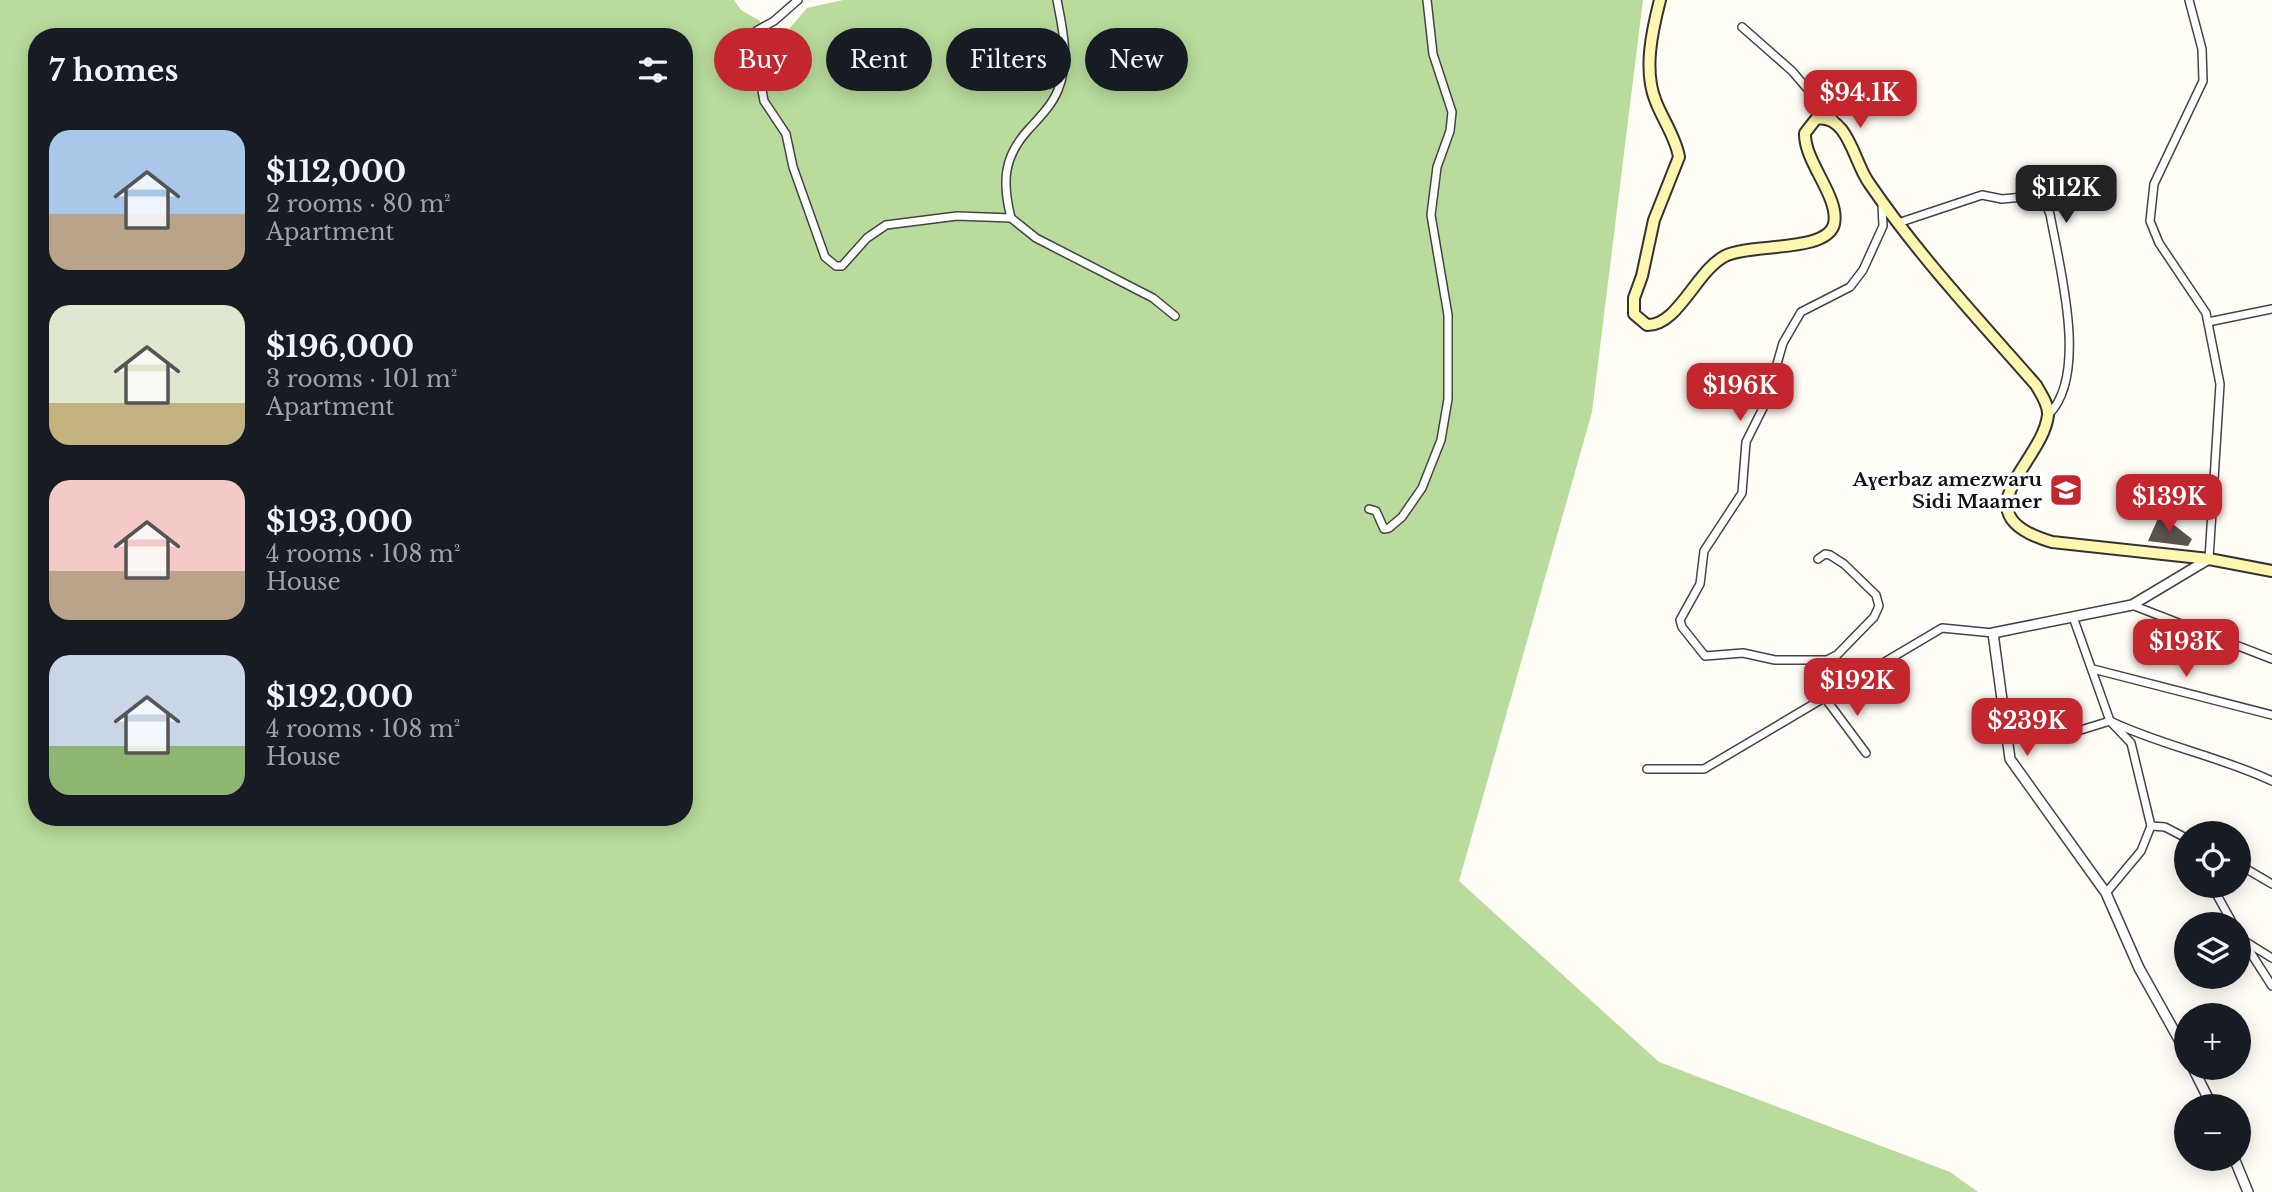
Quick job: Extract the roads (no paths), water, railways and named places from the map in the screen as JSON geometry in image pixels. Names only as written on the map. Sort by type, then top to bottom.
[{"type":"main road","points":[[1660,0],[1653,27],[1650,62],[1654,98],[1679,157],[1654,220],[1645,265],[1634,298],[1634,314],[1639,321],[1647,325],[1663,322],[1710,267],[1724,256],[1756,247],[1812,242],[1823,238],[1829,232],[1834,224],[1833,212],[1808,152],[1805,133],[1816,119],[1824,117],[1835,121],[1847,138],[1867,181],[1882,202],[2036,385],[2049,414],[2009,493],[2009,508],[2014,522],[2023,530],[2052,542],[2209,559],[2272,571]]},
{"type":"street","points":[[798,0],[774,21],[756,31],[755,52],[764,101],[786,134],[793,167],[825,257],[834,266],[840,267],[873,233],[895,223],[957,216],[1011,218],[1037,238],[1153,298],[1175,316]]},
{"type":"street","points":[[1011,218],[1004,177],[1011,153],[1053,100],[1063,73],[1065,46],[1057,0]]},
{"type":"street","points":[[1369,509],[1376,511],[1384,529],[1402,517],[1427,478],[1441,440],[1447,412],[1450,362],[1448,315],[1431,215],[1437,167],[1451,124],[1452,112],[1433,54],[1427,0]]},
{"type":"street","points":[[1647,769],[1704,769],[1942,628],[1993,633],[2132,605],[2209,559],[2220,384],[2206,313],[2159,243],[2150,220],[2154,184],[2203,81],[2202,49],[2189,0]]},
{"type":"street","points":[[1742,27],[1792,71],[1835,121]]},
{"type":"street","points":[[1898,223],[1982,195],[2002,199],[2035,196],[2043,198],[2050,215],[2066,295],[2069,327],[2063,390],[2058,404],[2049,414]]},
{"type":"street","points":[[1818,559],[1825,554],[1844,564],[1876,595],[1879,606],[1874,617],[1837,655],[1827,660],[1775,660],[1743,653],[1705,656],[1682,627],[1680,620],[1700,584],[1704,551],[1742,493],[1746,442],[1766,402],[1783,343],[1801,312],[1850,287],[1863,270],[1883,226],[1882,202]]},
{"type":"street","points":[[2208,322],[2272,309]]},
{"type":"street","points":[[2132,605],[2272,659]]},
{"type":"street","points":[[2073,617],[2110,721],[2131,743],[2151,826],[2141,851],[2106,893]]},
{"type":"street","points":[[1993,633],[2010,759],[2106,893],[2139,968],[2174,1031]]},
{"type":"street","points":[[2092,669],[2272,715]]},
{"type":"street","points":[[1825,698],[1866,753]]},
{"type":"street","points":[[2007,738],[2071,733],[2110,721],[2137,734],[2212,756],[2272,781]]},
{"type":"street","points":[[2151,826],[2165,827],[2174,832]]},
{"type":"street","points":[[2251,872],[2272,884]]},
{"type":"street","points":[[2251,944],[2272,958]]},
{"type":"street","points":[[2251,953],[2272,986]]},
{"type":"street","points":[[2239,1171],[2248,1192]]},
{"type":"place","name":"Aɣerbaz amezwaru Sidi Maamer","points":[[2066,490]]}]
